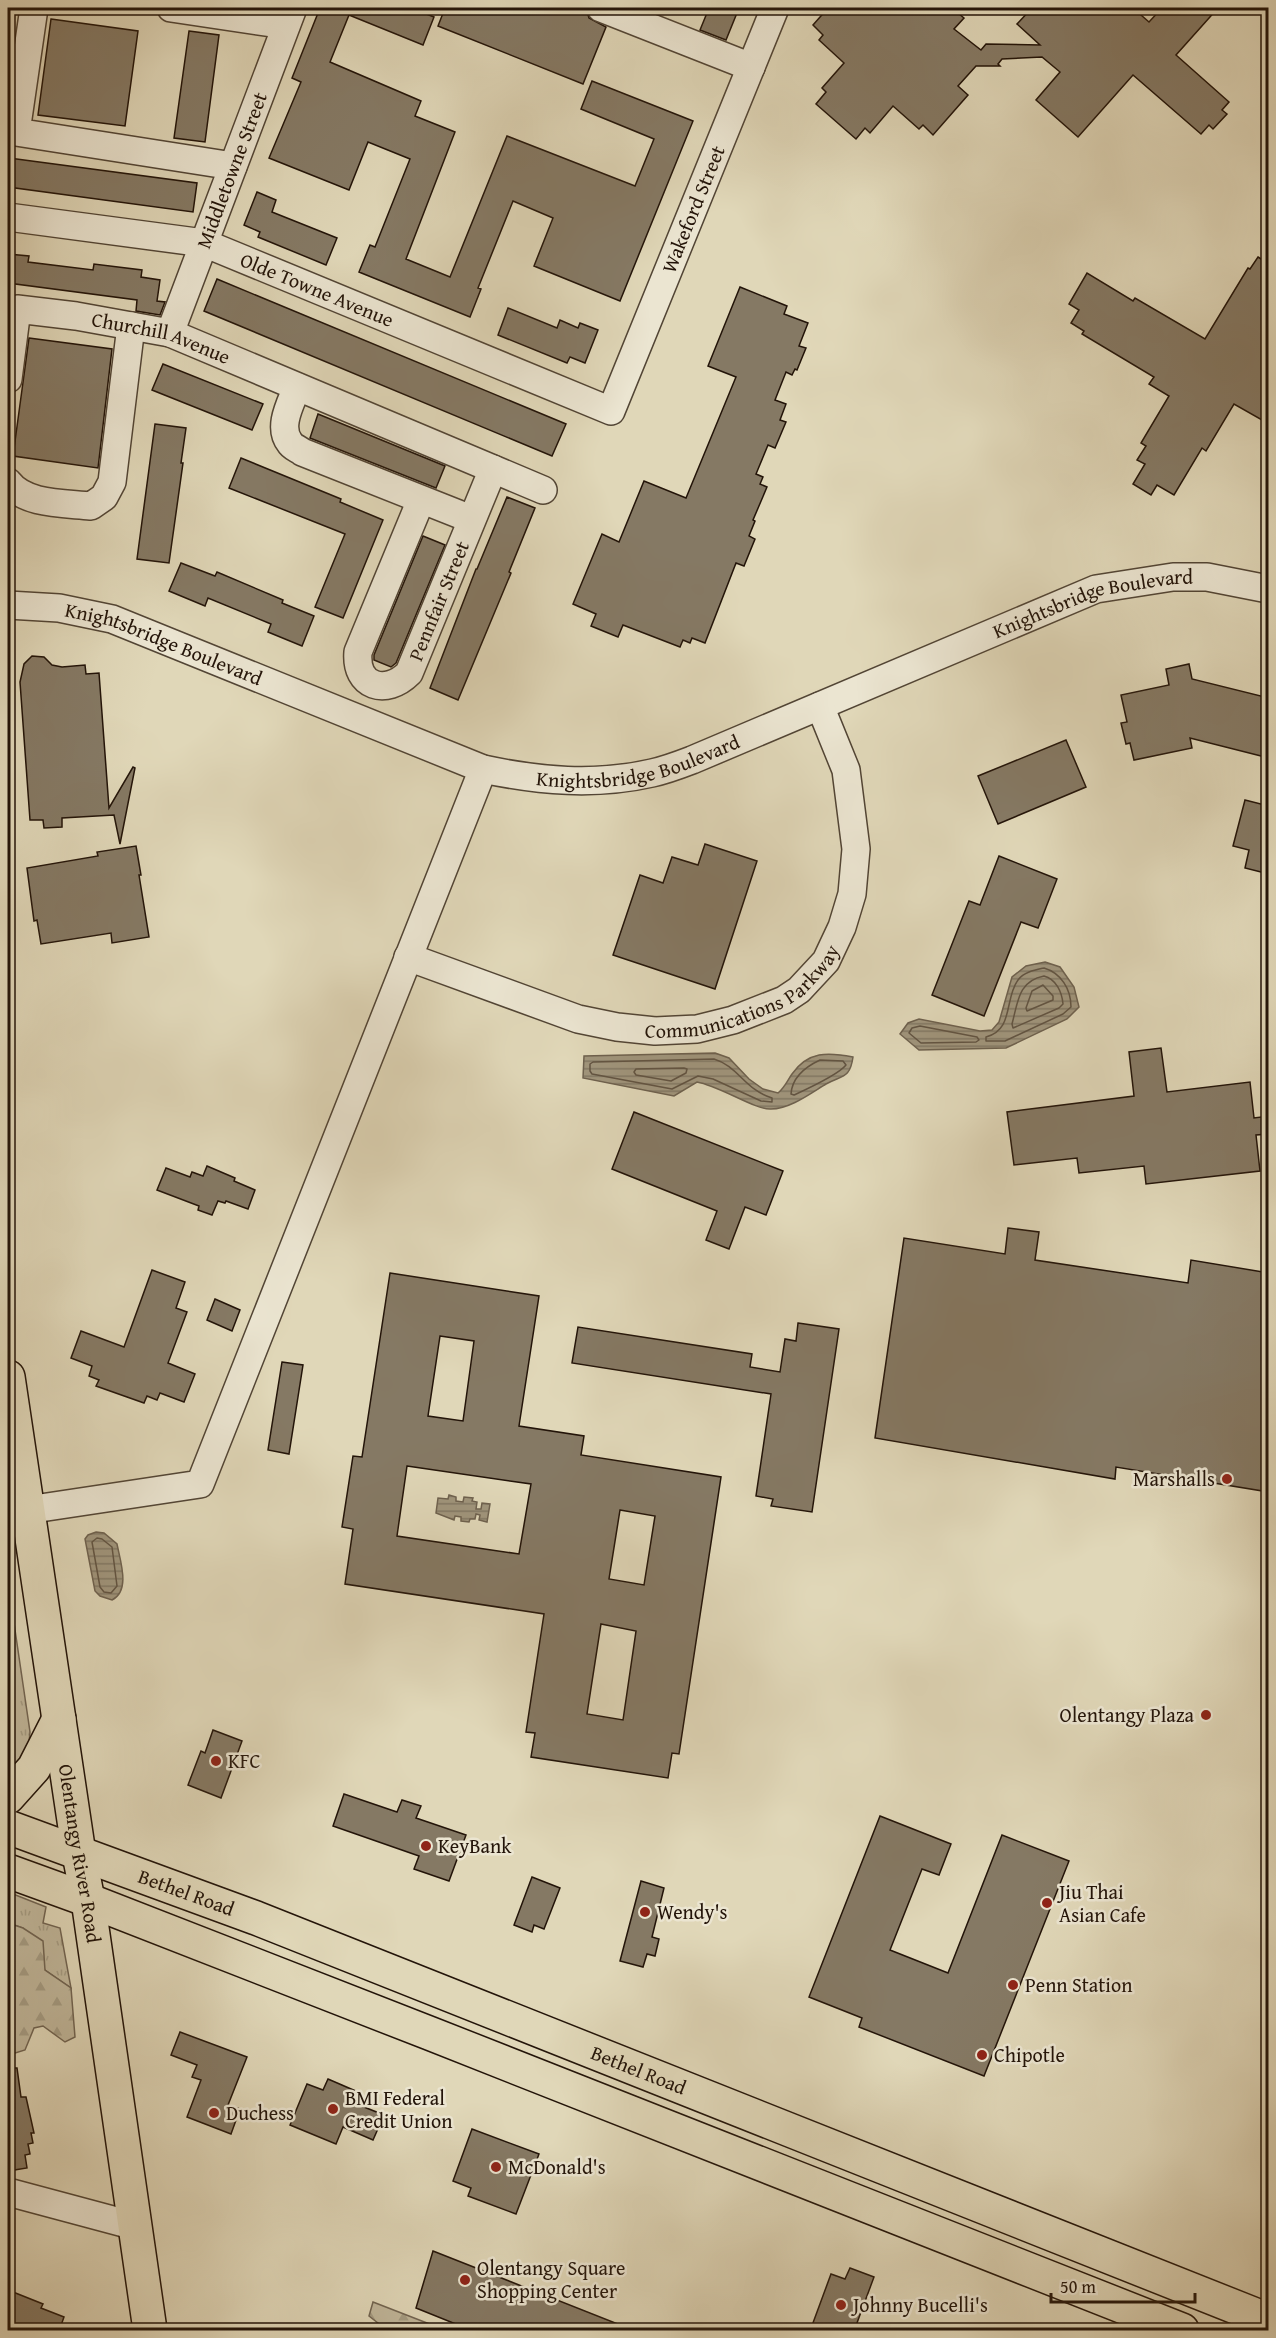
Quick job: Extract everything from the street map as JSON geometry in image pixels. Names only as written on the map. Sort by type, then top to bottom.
[{"type":"main road","name":"Olentangy River Road","points":[[8,1377],[79,1854],[88,1900],[150,2331]]},
{"type":"main road","points":[[8,1797],[34,1768],[59,1719]]},
{"type":"main road","name":"Bethel Road","points":[[8,1827],[256,1918],[1269,2320]]},
{"type":"main road","points":[[8,1871],[88,1900],[1182,2331]]},
{"type":"main road","points":[[945,2237],[988,2223],[1000,2213]]},
{"type":"main road","points":[[1006,2260],[1019,2244],[1034,2237],[1055,2234]]},
{"type":"street","points":[[34,8],[16,132],[233,166]]},
{"type":"street","points":[[171,8],[290,16]]},
{"type":"street","points":[[601,8],[751,67]]},
{"type":"street","name":"Wakeford Street","points":[[611,411],[775,8]]},
{"type":"street","name":"Middletowne Street","points":[[170,333],[290,16]]},
{"type":"street","name":"Olde Towne Avenue","points":[[8,217],[204,243],[611,411]]},
{"type":"street","name":"Churchill Avenue","points":[[8,379],[17,309],[76,316],[170,333],[543,490]]},
{"type":"street","points":[[8,482],[14,490],[25,496],[53,502],[91,506],[104,497],[112,482],[131,326]]},
{"type":"street","points":[[297,387],[284,429],[290,443],[302,452],[471,519]]},
{"type":"street","name":"Pennfair Street","points":[[421,500],[358,652],[357,665],[362,677],[373,684],[386,687],[399,682],[409,673],[493,469]]},
{"type":"street","name":"Knightsbridge Boulevard","points":[[8,605],[59,608],[112,619],[483,769],[517,776],[588,782],[654,773],[692,760],[1096,589],[1173,577],[1207,576],[1269,589]]},
{"type":"street","name":"Communications Parkway","points":[[408,957],[578,1019],[617,1027],[655,1031],[697,1029],[733,1020],[784,1000],[799,990],[826,961],[842,927],[852,894],[856,849],[846,770],[820,706]]},
{"type":"street","points":[[27,1510],[200,1484],[483,769]]},
{"type":"street","points":[[8,2192],[135,2226]]},
{"type":"green space","points":[[8,1582],[10,1583],[30,1732],[28,1753],[8,1777]]},
{"type":"green space","points":[[8,1892],[46,1907],[43,1923],[60,1928],[71,1988],[45,1970],[23,1928],[8,1923]]},
{"type":"green space","points":[[8,1923],[23,1928],[43,1941],[45,1970],[71,1988],[75,2037],[65,2042],[43,2026],[34,2028],[25,2050],[8,2053]]},
{"type":"green space","points":[[373,2302],[445,2330],[387,2330],[369,2316]]},
{"type":"water","points":[[1045,962],[1060,967],[1074,987],[1079,1007],[1067,1019],[1006,1048],[919,1050],[900,1034],[908,1023],[919,1019],[980,1031],[992,1030],[999,1022],[1012,977],[1026,966]]},
{"type":"water","points":[[715,1053],[729,1058],[749,1079],[763,1089],[778,1093],[798,1066],[812,1057],[835,1054],[853,1057],[850,1069],[844,1075],[793,1103],[771,1109],[756,1106],[697,1082],[674,1096],[583,1078],[584,1056]]},
{"type":"water","points":[[449,1495],[456,1497],[456,1501],[463,1502],[464,1497],[473,1498],[472,1501],[477,1502],[476,1509],[481,1509],[482,1503],[490,1504],[487,1522],[479,1520],[480,1515],[476,1514],[475,1519],[470,1519],[469,1522],[461,1521],[461,1517],[455,1516],[454,1520],[436,1513],[438,1498],[448,1499]]},
{"type":"water","points":[[96,1532],[104,1533],[117,1544],[123,1583],[118,1596],[112,1600],[100,1596],[95,1591],[85,1539]]},
{"type":"building","points":[[320,8],[411,8],[434,17],[423,45],[349,15],[330,62],[421,101],[415,116],[455,132],[406,259],[450,277],[507,136],[635,186],[654,139],[581,109],[592,81],[693,121],[620,301],[534,266],[553,218],[513,201],[478,288],[481,289],[470,317],[359,272],[370,245],[375,247],[410,159],[368,142],[349,190],[269,158],[301,82],[292,78]]},
{"type":"building","points":[[445,8],[586,8],[589,18],[606,27],[583,84],[438,26]]},
{"type":"building","points":[[709,8],[739,8],[726,40],[700,30]]},
{"type":"building","points":[[828,8],[880,8],[887,14],[893,8],[952,8],[964,18],[954,29],[981,50],[986,44],[1040,45],[1017,24],[1032,8],[1133,8],[1149,22],[1162,8],[1218,8],[1176,55],[1229,102],[1222,110],[1227,114],[1213,129],[1209,125],[1201,134],[1133,75],[1078,137],[1036,100],[1060,72],[1042,57],[1002,59],[998,64],[1000,66],[976,66],[958,86],[968,95],[933,135],[923,125],[919,129],[893,106],[870,133],[865,128],[856,139],[816,104],[826,92],[822,88],[844,63],[819,40],[823,35],[813,25]]},
{"type":"building","points":[[51,19],[138,31],[125,126],[38,115]]},
{"type":"building","points":[[189,31],[219,35],[205,142],[174,138]]},
{"type":"building","points":[[9,158],[197,183],[193,212],[8,187]]},
{"type":"building","points":[[257,192],[276,200],[272,212],[337,238],[326,265],[258,237],[260,232],[244,225]]},
{"type":"building","points":[[8,254],[29,256],[28,262],[93,270],[94,264],[142,270],[141,277],[160,280],[157,301],[165,302],[160,315],[136,311],[137,300],[8,283]]},
{"type":"building","points":[[1258,257],[1269,264],[1269,347],[1262,358],[1269,363],[1269,424],[1234,404],[1206,451],[1202,448],[1174,495],[1157,485],[1151,495],[1133,484],[1145,464],[1137,460],[1146,446],[1141,443],[1169,396],[1149,384],[1154,377],[1082,334],[1084,331],[1071,323],[1079,310],[1069,304],[1087,273],[1133,301],[1135,298],[1205,339],[1248,268],[1250,269]]},
{"type":"building","points":[[217,279],[566,424],[552,456],[204,311]]},
{"type":"building","points":[[740,287],[787,306],[784,314],[808,323],[799,346],[806,348],[797,370],[795,369],[792,375],[786,372],[775,400],[786,404],[780,420],[786,422],[775,448],[768,445],[756,474],[763,477],[760,484],[767,487],[749,536],[755,539],[744,566],[736,563],[705,643],[692,638],[690,643],[683,640],[680,647],[623,625],[618,637],[591,626],[596,614],[573,604],[602,534],[619,542],[644,481],[686,498],[736,377],[708,366]]},
{"type":"building","points":[[508,308],[557,328],[560,320],[578,328],[580,323],[598,330],[585,363],[570,357],[567,363],[498,335]]},
{"type":"building","points":[[29,338],[112,349],[98,468],[13,456]]},
{"type":"building","points":[[163,364],[263,404],[252,430],[152,390]]},
{"type":"building","points":[[318,414],[445,466],[436,488],[310,438]]},
{"type":"building","points":[[155,424],[186,428],[169,563],[137,559]]},
{"type":"building","points":[[241,458],[341,499],[340,502],[383,520],[343,618],[315,607],[345,534],[229,488]]},
{"type":"building","points":[[507,497],[535,508],[509,572],[511,573],[458,700],[430,688],[476,569]]},
{"type":"building","points":[[423,536],[445,545],[396,663],[391,667],[374,660],[374,655]]},
{"type":"building","points":[[181,563],[215,576],[217,572],[314,616],[302,646],[268,632],[271,624],[208,598],[205,606],[169,591]]},
{"type":"building","points":[[32,656],[44,657],[52,665],[62,667],[85,665],[86,674],[99,673],[109,808],[133,767],[135,768],[120,844],[114,815],[62,818],[62,827],[44,828],[43,820],[30,820],[20,682],[24,664]]},
{"type":"building","points":[[1189,664],[1192,679],[1269,698],[1269,758],[1190,738],[1192,748],[1134,760],[1130,743],[1126,744],[1121,723],[1127,722],[1121,695],[1169,685],[1166,669]]},
{"type":"building","points":[[1066,740],[1086,787],[998,824],[978,776]]},
{"type":"building","points":[[1245,800],[1269,806],[1269,874],[1245,868],[1249,850],[1233,846]]},
{"type":"building","points":[[705,844],[757,861],[715,989],[613,955],[640,875],[663,883],[672,857],[698,865]]},
{"type":"building","points":[[136,846],[149,937],[112,943],[111,933],[41,944],[37,920],[34,921],[27,868],[98,856],[97,852]]},
{"type":"building","points":[[999,856],[1057,879],[1038,928],[1021,922],[984,1016],[932,995],[969,901],[980,905]]},
{"type":"building","points":[[1161,1048],[1167,1092],[1250,1082],[1254,1118],[1269,1116],[1269,1134],[1256,1135],[1260,1171],[1146,1184],[1144,1166],[1079,1173],[1077,1158],[1014,1165],[1007,1112],[1134,1096],[1129,1052]]},
{"type":"building","points":[[634,1112],[783,1171],[766,1215],[745,1207],[729,1249],[706,1240],[717,1211],[612,1169]]},
{"type":"building","points":[[207,1166],[255,1190],[248,1209],[226,1201],[225,1203],[218,1201],[212,1215],[198,1210],[199,1206],[157,1190],[166,1168],[190,1177],[192,1172],[203,1176]]},
{"type":"building","points":[[1008,1228],[1039,1232],[1035,1260],[1188,1283],[1191,1260],[1269,1273],[1269,1492],[1116,1467],[1115,1479],[875,1438],[904,1238],[1005,1254]]},
{"type":"building","points":[[152,1270],[185,1282],[176,1308],[187,1312],[168,1363],[195,1374],[184,1402],[160,1393],[157,1400],[147,1396],[144,1403],[96,1386],[99,1380],[89,1376],[92,1366],[71,1358],[81,1331],[124,1347]]},
{"type":"building","points":[[390,1273],[539,1296],[519,1426],[584,1436],[581,1455],[721,1477],[679,1754],[672,1753],[668,1778],[531,1757],[535,1733],[526,1732],[544,1614],[345,1584],[353,1529],[342,1527],[353,1456],[362,1457]],"holes":[[[440,1336],[474,1341],[463,1421],[428,1416]],[[407,1466],[531,1484],[519,1554],[397,1536]],[[620,1510],[655,1516],[644,1585],[609,1579]],[[601,1624],[636,1631],[623,1720],[587,1714]]]},
{"type":"building","points":[[215,1299],[240,1310],[232,1331],[207,1320]]},
{"type":"building","points":[[798,1323],[839,1329],[812,1512],[771,1506],[773,1499],[756,1496],[771,1394],[572,1363],[578,1327],[752,1354],[750,1367],[780,1372],[785,1339],[796,1341]]},
{"type":"building","points":[[282,1362],[303,1365],[289,1454],[268,1450]]},
{"type":"building","name":"KFC","points":[[213,1730],[242,1741],[221,1798],[188,1785],[201,1751],[205,1753]]},
{"type":"building","name":"KeyBank","points":[[344,1794],[397,1812],[402,1800],[421,1806],[416,1818],[466,1835],[449,1881],[414,1869],[419,1856],[333,1826]]},
{"type":"building","points":[[880,1816],[951,1844],[939,1875],[922,1869],[890,1950],[948,1973],[1002,1835],[1069,1861],[984,2076],[859,2027],[862,2018],[809,1997]]},
{"type":"building","points":[[532,1877],[560,1888],[544,1929],[534,1925],[532,1932],[514,1925]]},
{"type":"building","name":"Wendy's","points":[[641,1881],[664,1888],[652,1937],[659,1939],[655,1956],[647,1954],[643,1967],[620,1961]]},
{"type":"building","points":[[180,2032],[247,2057],[228,2105],[240,2109],[231,2134],[187,2117],[201,2080],[192,2077],[197,2065],[171,2055]]},
{"type":"building","points":[[8,2068],[17,2068],[21,2097],[26,2097],[34,2133],[31,2133],[33,2143],[28,2144],[30,2154],[25,2155],[27,2168],[8,2171]]},
{"type":"building","name":"BMI Federal Credit Union","points":[[328,2079],[358,2092],[354,2103],[384,2115],[373,2140],[343,2127],[336,2144],[290,2125],[307,2084],[323,2090]]},
{"type":"building","name":"McDonald's","points":[[472,2129],[539,2154],[516,2214],[468,2196],[471,2188],[453,2181]]},
{"type":"building","name":"Olentangy Square Shopping Center","points":[[433,2251],[633,2331],[473,2331],[416,2308]]},
{"type":"building","name":"Johnny Bucelli's","points":[[850,2268],[874,2277],[854,2331],[810,2331],[831,2274],[845,2279]]},
{"type":"building","points":[[8,2290],[43,2304],[41,2308],[64,2317],[59,2331],[29,2331],[8,2322]]},
{"type":"place","name":"Marshalls","points":[[1227,1479]]},
{"type":"place","name":"Olentangy Plaza","points":[[1206,1715]]},
{"type":"place","name":"KFC","points":[[216,1761]]},
{"type":"place","name":"KeyBank","points":[[426,1846]]},
{"type":"place","name":"Jiu Thai Asian Cafe","points":[[1047,1903]]},
{"type":"place","name":"Wendy's","points":[[645,1912]]},
{"type":"place","name":"Penn Station","points":[[1013,1985]]},
{"type":"place","name":"Chipotle","points":[[982,2055]]},
{"type":"place","name":"BMI Federal Credit Union","points":[[333,2109]]},
{"type":"place","name":"Duchess","points":[[214,2113]]},
{"type":"place","name":"McDonald's","points":[[496,2167]]},
{"type":"place","name":"Olentangy Square Shopping Center","points":[[465,2280]]},
{"type":"place","name":"Johnny Bucelli's","points":[[841,2305]]}]
